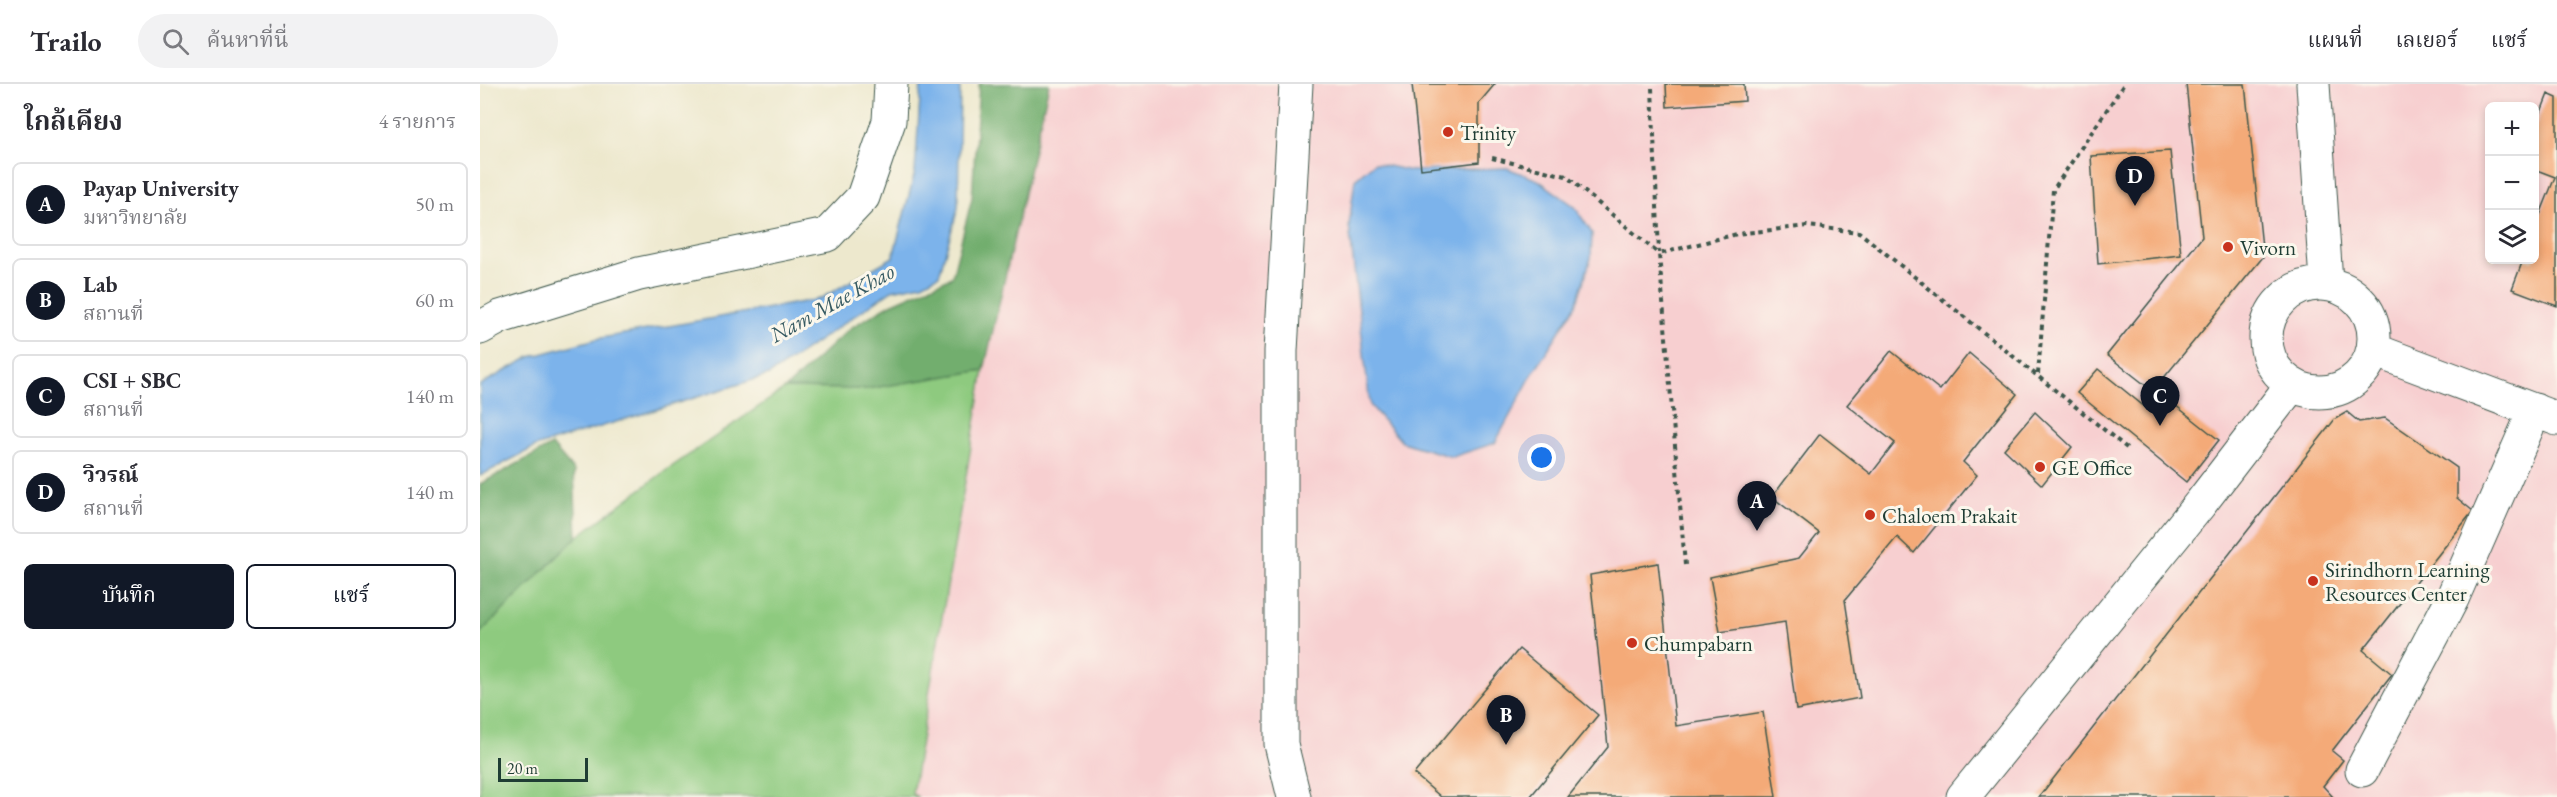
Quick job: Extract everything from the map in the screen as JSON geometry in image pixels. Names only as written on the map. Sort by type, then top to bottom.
[{"type":"street","points":[[480,328],[500,317],[639,274],[827,235],[863,197],[889,121],[891,84]]},
{"type":"street","points":[[1294,797],[1281,744],[1281,351],[1296,84]]},
{"type":"street","points":[[2313,84],[2326,282]]},
{"type":"street","points":[[2326,282],[2348,290],[2365,305],[2374,327],[2374,350],[2362,374],[2341,389],[2316,394],[2291,386],[2268,357],[2267,320],[2290,291],[2326,282]]},
{"type":"street","points":[[2362,771],[2546,415],[2374,350]]},
{"type":"street","points":[[1963,797],[2186,522],[2291,386]]},
{"type":"path","points":[[2038,375],[2053,190],[2124,84]]},
{"type":"path","points":[[1652,88],[1659,254],[1685,565]]},
{"type":"path","points":[[1492,158],[1566,176],[1659,254]]},
{"type":"path","points":[[1659,254],[1737,234],[1807,226],[1859,232],[2128,449]]},
{"type":"shaded area","points":[[1049,84],[2557,84],[2557,797],[911,797],[984,370]]},
{"type":"green space","points":[[979,84],[1049,84],[984,370],[866,389],[786,388],[850,328],[891,304],[952,277],[972,198]]},
{"type":"green space","points":[[984,370],[912,794],[918,797],[480,797],[480,633],[577,537],[661,474],[786,388],[866,389]]},
{"type":"green space","points":[[552,445],[574,471],[577,537],[480,633],[480,484]]},
{"type":"water","name":"Nam Mae Khao","points":[[921,84],[960,84],[958,208],[939,275],[922,284],[892,290],[769,375],[535,447],[480,476],[480,385],[530,357],[596,339],[820,299],[893,257],[915,172]]},
{"type":"water","points":[[1374,163],[1411,171],[1507,168],[1538,180],[1574,206],[1592,233],[1591,258],[1576,305],[1533,373],[1495,443],[1452,457],[1402,442],[1370,405],[1349,225],[1355,179]]},
{"type":"building","name":"Trinity","points":[[1412,84],[1495,84],[1479,103],[1479,162],[1421,169]]},
{"type":"building","points":[[1666,84],[1744,84],[1745,101],[1667,107]]},
{"type":"building","name":"Vivorn","points":[[2186,84],[2245,84],[2263,257],[2153,391],[2107,355],[2202,237]]},
{"type":"building","points":[[2548,94],[2557,98],[2557,306],[2512,289],[2521,264],[2539,264],[2539,217],[2555,177],[2539,171],[2539,117]]},
{"type":"building","points":[[2170,151],[2181,255],[2098,264],[2091,156]]},
{"type":"building","name":"Chaloem Prakait","points":[[1891,351],[1940,390],[1969,353],[2017,394],[1963,462],[1977,475],[1914,553],[1897,537],[1845,600],[1860,698],[1796,710],[1785,622],[1720,632],[1710,577],[1799,558],[1819,533],[1772,497],[1820,434],[1871,474],[1895,443],[1847,405]]},
{"type":"building","points":[[2098,369],[2151,412],[2165,397],[2219,440],[2186,482],[2077,393]]},
{"type":"building","name":"GE Office","points":[[2035,412],[2072,447],[2042,485],[2004,449]]},
{"type":"building","name":"Sirindhorn Learning Resources Center","points":[[2347,412],[2359,422],[2385,418],[2457,468],[2457,498],[2473,511],[2363,650],[2392,674],[2332,751],[2343,760],[2323,786],[2333,797],[2039,797],[2335,419]]},
{"type":"building","name":"Chumpabarn","points":[[1658,563],[1676,726],[1763,712],[1776,797],[1568,797],[1608,747],[1590,575]]},
{"type":"building","points":[[1519,649],[1598,715],[1530,797],[1441,797],[1414,774]]},
{"type":"place","name":"Trinity","points":[[1448,132]]},
{"type":"place","name":"วิวรณ์","points":[[2135,206]]},
{"type":"place","name":"Vivorn","points":[[2228,247]]},
{"type":"place","name":"CSI + SBC","points":[[2160,426]]},
{"type":"place","name":"GE Office","points":[[2040,467]]},
{"type":"place","name":"Chaloem Prakait","points":[[1870,515]]},
{"type":"place","name":"Payap University","points":[[1757,531]]},
{"type":"place","name":"Sirindhorn Learning Resources Center","points":[[2313,581]]},
{"type":"place","name":"Chumpabarn","points":[[1632,643]]},
{"type":"place","name":"Lab","points":[[1506,745]]}]
